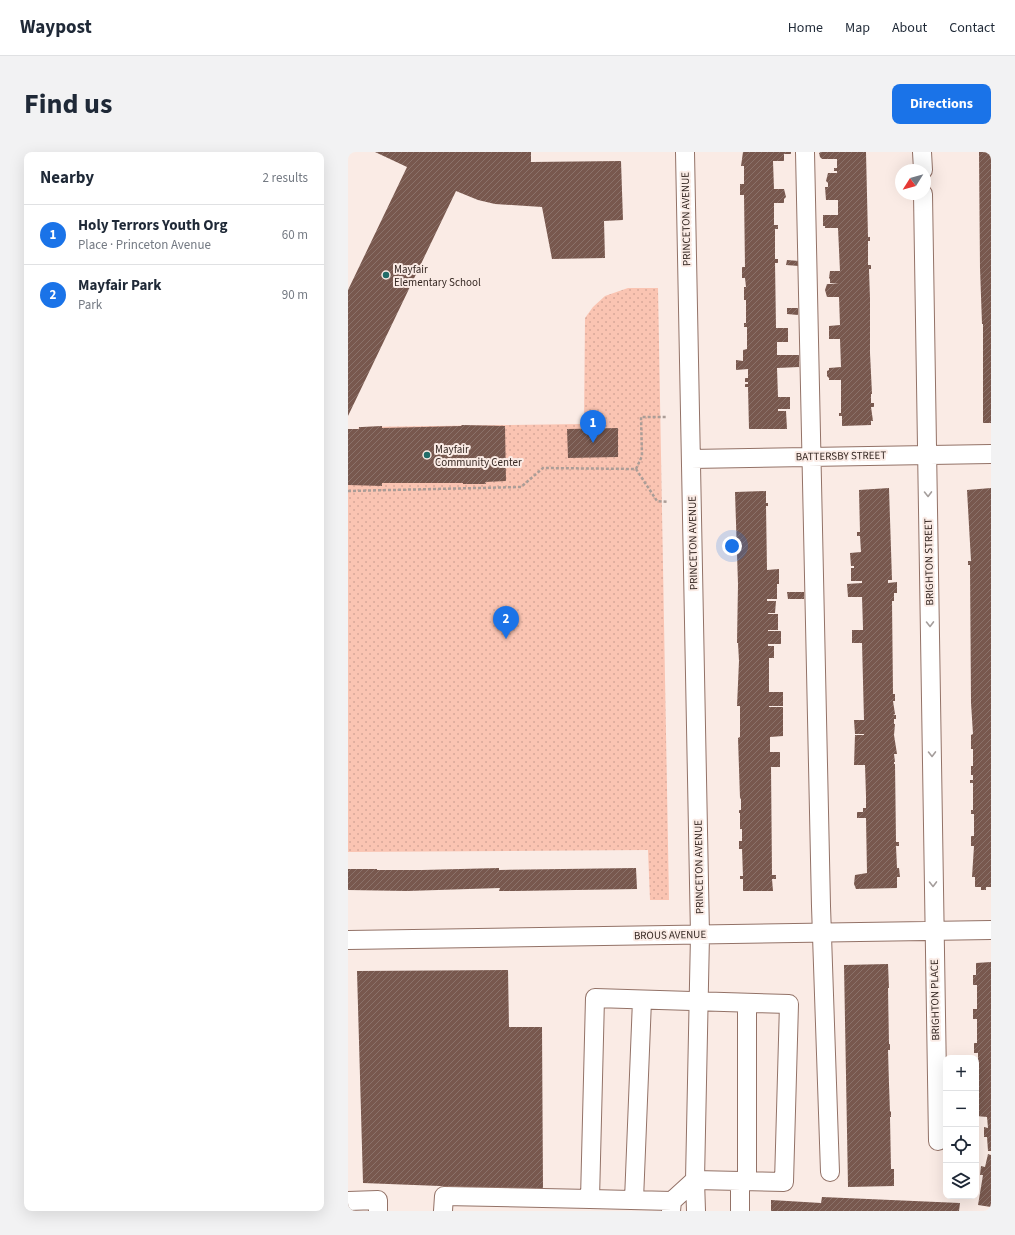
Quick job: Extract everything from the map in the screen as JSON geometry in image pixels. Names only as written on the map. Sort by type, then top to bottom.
[{"type":"street","name":"PRINCETON AVENUE","points":[[685,152],[700,935],[695,1180],[696,1211]]},
{"type":"street","points":[[805,152],[822,933],[830,1172]]},
{"type":"street","points":[[922,152],[922,164]]},
{"type":"street","name":"BRIGHTON STREET","points":[[923,200],[934,931]]},
{"type":"street","name":"BATTERSBY STREET","points":[[691,459],[991,454]]},
{"type":"street","name":"BROUS AVENUE","points":[[348,940],[991,930]]},
{"type":"street","name":"BRIGHTON PLACE","points":[[934,931],[938,1141]]},
{"type":"street","points":[[443,1211],[444,1196],[634,1200],[671,1206],[695,1180],[784,1182],[789,1004],[595,998],[590,1199]]},
{"type":"street","points":[[634,1200],[642,1000]]},
{"type":"street","points":[[740,1211],[743,1181],[747,1003]]},
{"type":"street","points":[[348,1201],[378,1200],[378,1211]]},
{"type":"path","points":[[636,469],[642,456],[641,417],[666,417]]},
{"type":"path","points":[[348,490],[521,487],[543,468],[636,469]]},
{"type":"path","points":[[636,469],[657,501],[668,502]]},
{"type":"shaded area","points":[[628,288],[658,288],[669,900],[650,900],[648,850],[348,852],[348,429],[358,429],[359,427],[584,424],[585,318],[593,307],[605,296]]},
{"type":"building","name":"Mayfair Elementary School","points":[[375,152],[531,152],[531,162],[621,161],[623,220],[604,221],[605,258],[552,259],[542,207],[495,204],[478,200],[456,191],[348,416],[348,290],[407,167]]},
{"type":"building","points":[[743,152],[791,152],[791,154],[784,154],[784,161],[773,161],[774,189],[784,189],[786,197],[784,199],[784,203],[774,203],[774,225],[778,225],[778,229],[775,229],[775,259],[778,259],[778,263],[775,263],[776,328],[788,328],[788,342],[777,342],[777,355],[799,355],[799,367],[777,368],[778,397],[790,397],[790,409],[778,409],[778,411],[786,411],[787,429],[749,429],[748,387],[745,387],[745,384],[748,384],[748,382],[745,382],[745,378],[748,378],[748,369],[736,370],[736,360],[743,361],[743,350],[747,349],[747,327],[744,327],[744,323],[746,323],[746,300],[744,300],[744,287],[746,287],[745,278],[742,278],[742,267],[745,267],[744,195],[740,195],[740,184],[744,184],[744,166],[741,166]]},
{"type":"building","points":[[866,152],[868,237],[870,237],[870,241],[868,241],[868,265],[871,265],[871,269],[869,270],[871,403],[874,403],[874,407],[871,407],[873,421],[871,421],[871,425],[842,426],[842,416],[839,416],[839,413],[841,413],[841,380],[829,380],[827,376],[827,371],[829,368],[841,367],[840,339],[829,339],[829,326],[840,325],[839,297],[827,297],[825,290],[827,284],[839,284],[830,283],[829,278],[830,271],[840,271],[838,228],[825,228],[825,226],[823,226],[823,215],[838,215],[838,200],[826,200],[825,187],[828,187],[828,183],[826,181],[828,173],[837,173],[837,171],[834,171],[834,168],[837,168],[837,159],[822,159],[819,153]]},
{"type":"building","points":[[979,152],[991,152],[991,423],[983,423],[983,324],[980,268]]},
{"type":"building","points":[[787,260],[799,261],[799,266],[786,265]]},
{"type":"building","points":[[787,308],[798,308],[798,315],[787,314]]},
{"type":"building","name":"Mayfair Community Center","points":[[462,425],[505,426],[506,481],[485,482],[486,484],[382,483],[382,486],[348,485],[348,429],[382,426],[382,428]]},
{"type":"building","points":[[618,428],[618,457],[568,458],[567,429]]},
{"type":"building","points":[[889,488],[892,580],[888,580],[888,583],[897,582],[897,593],[894,593],[894,601],[892,601],[893,694],[895,694],[895,701],[893,701],[895,714],[893,715],[896,715],[896,719],[894,719],[894,735],[897,754],[894,754],[894,764],[896,842],[899,842],[899,846],[896,846],[897,868],[899,868],[900,877],[897,877],[897,888],[856,889],[854,884],[855,875],[867,873],[866,818],[857,818],[857,812],[863,812],[863,808],[866,808],[866,796],[865,765],[854,765],[855,735],[864,734],[855,734],[854,720],[864,720],[862,643],[852,643],[852,630],[863,630],[863,628],[862,597],[848,597],[847,584],[862,583],[862,581],[851,581],[851,568],[854,568],[854,566],[851,566],[850,553],[861,552],[860,536],[857,536],[857,532],[860,532],[859,490]]},
{"type":"building","points":[[991,488],[991,887],[986,887],[986,890],[981,890],[981,887],[975,887],[975,877],[972,877],[974,846],[971,846],[971,836],[974,836],[974,814],[971,814],[971,810],[973,810],[973,783],[970,783],[970,780],[973,780],[973,775],[971,775],[971,766],[973,766],[973,749],[971,749],[971,735],[973,734],[971,703],[970,565],[968,565],[968,561],[971,561],[967,490]]},
{"type":"building","points":[[766,491],[766,503],[768,503],[768,506],[766,506],[767,570],[779,569],[777,599],[767,599],[767,601],[776,601],[775,613],[768,614],[778,614],[778,630],[768,631],[781,631],[781,644],[768,644],[768,646],[774,646],[774,658],[769,658],[769,692],[783,692],[783,706],[769,706],[783,707],[783,736],[770,737],[770,752],[780,752],[780,767],[771,767],[772,875],[776,875],[776,879],[772,879],[773,891],[743,891],[743,879],[740,879],[740,876],[743,876],[742,849],[739,849],[739,841],[742,841],[742,829],[740,829],[739,813],[739,810],[741,810],[738,738],[740,737],[740,706],[737,706],[739,661],[737,643],[738,584],[735,492]]},
{"type":"building","points":[[787,592],[804,592],[804,599],[788,599]]},
{"type":"building","points":[[499,868],[499,870],[636,868],[637,889],[515,891],[499,891],[500,888],[407,891],[348,890],[348,869],[422,870]]},
{"type":"building","points":[[991,962],[991,1151],[988,1151],[987,1137],[984,1137],[984,1127],[988,1128],[987,1117],[979,1116],[979,1055],[978,1053],[974,1053],[974,1043],[977,1043],[977,1019],[973,1019],[973,1009],[977,1009],[977,985],[973,985],[973,975],[976,975],[976,963]]},
{"type":"building","points":[[888,964],[890,1050],[888,1050],[890,1112],[891,1111],[891,1169],[894,1169],[894,1186],[848,1187],[844,965]]},
{"type":"building","points":[[508,970],[509,1027],[542,1027],[543,1190],[363,1183],[357,971]]},
{"type":"building","points":[[988,1154],[991,1155],[991,1207],[978,1205],[983,1175],[980,1175],[981,1166],[985,1167]]},
{"type":"building","points":[[822,1197],[960,1203],[959,1211],[771,1211],[771,1200],[821,1203]]},
{"type":"place","name":"Mayfair Elementary School","points":[[386,275]]},
{"type":"place","name":"Holy Terrors Youth Org","points":[[593,443]]},
{"type":"place","name":"Mayfair Community Center","points":[[427,455]]},
{"type":"place","name":"Mayfair Park","points":[[506,639]]}]
